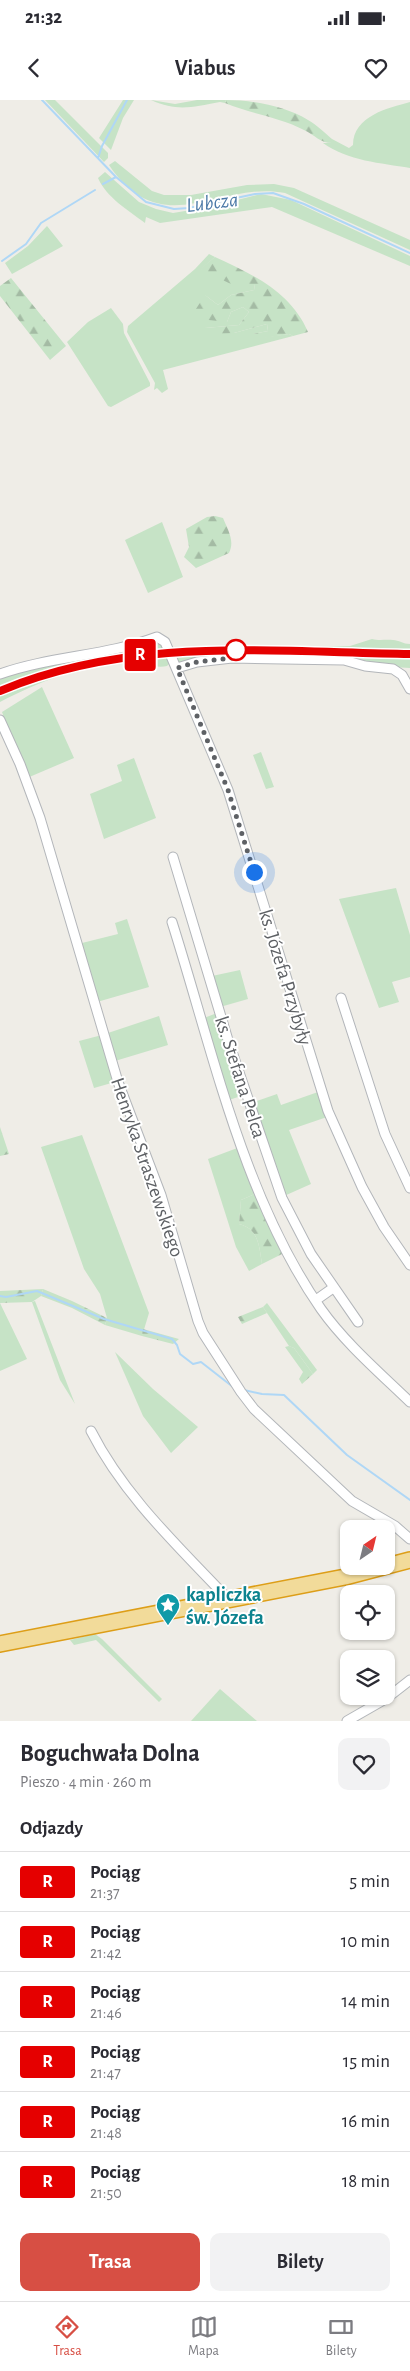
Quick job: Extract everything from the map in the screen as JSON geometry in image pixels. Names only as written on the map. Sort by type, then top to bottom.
[{"type":"highway","points":[[0,1644],[345,1577],[410,1560]]},
{"type":"street","name":"ks. Józefa Przybyły","points":[[0,674],[50,660],[120,649],[156,638],[165,642],[228,790],[328,1111],[362,1187],[384,1227],[410,1265]]},
{"type":"street","points":[[177,668],[197,662],[232,658],[344,660],[365,666],[393,669],[402,675],[410,690]]},
{"type":"street","name":"Henryka Straszewskiego","points":[[0,720],[40,818],[118,1082],[161,1195],[203,1333],[254,1409],[352,1501],[395,1526],[410,1539]]},
{"type":"street","name":"ks. Stefana Pelca","points":[[173,857],[228,1040],[282,1198],[311,1254],[358,1322]]},
{"type":"street","name":"ks. Stefana Pelca","points":[[172,922],[249,1164],[283,1246],[316,1300],[348,1340],[410,1402]]},
{"type":"street","points":[[341,998],[385,1134],[410,1188]]},
{"type":"street","points":[[316,1300],[333,1288]]},
{"type":"street","points":[[91,1431],[112,1466],[146,1511],[229,1600]]},
{"type":"street","points":[[351,1720],[387,1698],[410,1680]]},
{"type":"green space","points":[[45,100],[55,100],[108,153],[108,158],[104,162]]},
{"type":"green space","points":[[123,100],[134,100],[123,118],[111,150],[99,138]]},
{"type":"green space","points":[[151,100],[175,104],[197,100],[226,100],[225,103],[177,107]]},
{"type":"green space","points":[[226,100],[257,103],[299,115],[315,124],[332,139],[332,143],[321,140],[285,122],[225,103]]},
{"type":"green space","points":[[410,102],[410,168],[354,158],[323,143],[332,143],[332,139],[349,148],[353,145],[355,135],[365,120],[392,107]]},
{"type":"green space","points":[[115,161],[152,191],[164,195],[191,195],[247,185],[274,184],[294,188],[410,240],[410,250],[285,193],[261,191],[192,204],[171,205],[150,201],[129,188],[109,165]]},
{"type":"green space","points":[[105,172],[139,202],[173,213],[227,204],[261,194],[291,200],[410,256],[410,266],[272,207],[160,223],[146,217],[145,223],[118,203],[107,192],[98,178]]},
{"type":"green space","points":[[47,226],[63,246],[12,274],[5,263],[28,246]]},
{"type":"green space","points":[[209,254],[215,257],[201,269],[255,284],[254,290],[231,295],[218,305],[205,295],[227,322],[231,312],[243,307],[249,312],[239,325],[205,328],[234,333],[267,324],[268,331],[253,334],[253,339],[289,334],[293,336],[163,370],[168,389],[162,393],[157,388],[154,390],[155,383],[127,332],[128,326],[195,269]]},
{"type":"green space","points":[[215,257],[243,270],[281,295],[301,318],[308,332],[293,336],[289,334],[253,340],[253,334],[268,331],[267,324],[234,333],[205,334],[205,328],[239,325],[249,312],[243,307],[231,312],[227,322],[200,319],[194,312],[205,295],[218,305],[231,295],[254,290],[255,284],[235,286],[200,269]]},
{"type":"green space","points":[[11,278],[66,346],[50,360],[0,296],[0,286]]},
{"type":"green space","points":[[111,308],[123,324],[124,333],[150,386],[111,407],[108,406],[67,342],[88,322]]},
{"type":"green space","points":[[207,517],[223,518],[230,536],[231,549],[229,553],[196,568],[184,557],[189,547],[186,529]]},
{"type":"green space","points":[[162,522],[183,577],[148,593],[125,540]]},
{"type":"green space","points":[[372,639],[395,640],[410,644],[410,651],[288,650],[288,646],[350,646]]},
{"type":"green space","points":[[156,641],[161,642],[166,649],[83,661],[0,688],[0,676]]},
{"type":"green space","points":[[174,654],[410,657],[410,668],[376,666],[327,658],[178,664]]},
{"type":"green space","points":[[168,655],[170,663],[162,667],[130,662],[110,664]]},
{"type":"green space","points":[[87,668],[45,681],[0,702],[0,695],[41,680]]},
{"type":"green space","points":[[42,687],[74,758],[27,778],[2,712]]},
{"type":"green space","points":[[261,752],[274,787],[266,789],[253,755]]},
{"type":"green space","points":[[134,758],[156,818],[104,839],[90,794],[122,781],[117,765]]},
{"type":"green space","points":[[396,888],[410,935],[410,977],[392,982],[399,1002],[379,1008],[339,899]]},
{"type":"green space","points":[[127,919],[149,987],[97,1002],[78,944],[118,934],[115,923]]},
{"type":"green space","points":[[240,970],[248,999],[220,1007],[212,976]]},
{"type":"green space","points":[[217,1013],[244,1095],[229,1100],[204,1018]]},
{"type":"green space","points":[[159,1016],[168,1045],[115,1061],[108,1033]]},
{"type":"green space","points":[[102,1035],[115,1082],[94,1088],[79,1041]]},
{"type":"green space","points":[[318,1092],[327,1117],[289,1130],[311,1184],[284,1196],[251,1103],[277,1094],[281,1105]]},
{"type":"green space","points":[[0,1127],[9,1154],[0,1156]]},
{"type":"green space","points":[[82,1135],[149,1313],[142,1336],[105,1325],[107,1318],[100,1294],[84,1269],[41,1147]]},
{"type":"green space","points":[[240,1147],[257,1193],[241,1200],[239,1224],[251,1230],[257,1239],[262,1264],[249,1271],[236,1247],[208,1159]]},
{"type":"green space","points":[[257,1193],[284,1253],[262,1264],[257,1239],[251,1230],[239,1224],[241,1200]]},
{"type":"green space","points":[[43,1289],[72,1301],[72,1308],[41,1296]]},
{"type":"green space","points":[[43,1289],[41,1296],[32,1302],[0,1303],[0,1291]]},
{"type":"green space","points":[[35,1301],[75,1404],[60,1380],[32,1302]]},
{"type":"green space","points":[[72,1301],[107,1318],[105,1325],[72,1308]]},
{"type":"green space","points":[[0,1303],[27,1359],[0,1371]]},
{"type":"green space","points":[[267,1303],[317,1370],[313,1374],[294,1348],[289,1346],[263,1307]]},
{"type":"green space","points":[[263,1307],[267,1313],[242,1324],[238,1317]]},
{"type":"green space","points":[[143,1328],[179,1339],[173,1344],[142,1336]]},
{"type":"green space","points":[[285,1347],[294,1348],[313,1374],[302,1384],[299,1379],[303,1372]]},
{"type":"green space","points":[[115,1352],[153,1389],[198,1427],[171,1453],[143,1416]]},
{"type":"green space","points":[[95,1634],[162,1699],[159,1702],[96,1640],[74,1645],[70,1640]]},
{"type":"green space","points":[[220,1689],[257,1721],[191,1721]]},
{"type":"waterway","name":"Lubcza","points":[[42,100],[116,177],[146,202],[174,209],[189,208],[255,194],[273,193],[304,204],[410,253]]},
{"type":"waterway","points":[[98,158],[102,146],[127,100]]},
{"type":"waterway","points":[[103,184],[116,177]]},
{"type":"waterway","points":[[2,261],[26,244],[41,223],[95,190]]},
{"type":"waterway","points":[[0,1296],[6,1297],[37,1291],[104,1319],[172,1339],[177,1345],[180,1354],[193,1364],[201,1362],[233,1387]]},
{"type":"waterway","points":[[244,1390],[262,1394],[284,1395],[347,1455],[410,1500]]},
{"type":"railway","points":[[0,692],[49,674],[100,662],[150,655],[254,650],[410,654]]},
{"type":"train","name":"R","points":[[0,691],[53,672],[126,657],[170,651],[236,650],[410,654]]},
{"type":"place","name":"kapliczka św. Józefa","points":[[168,1626]]},
{"type":"route","points":[[236,650],[232,658],[197,662],[177,668],[228,790],[254,872]]}]
